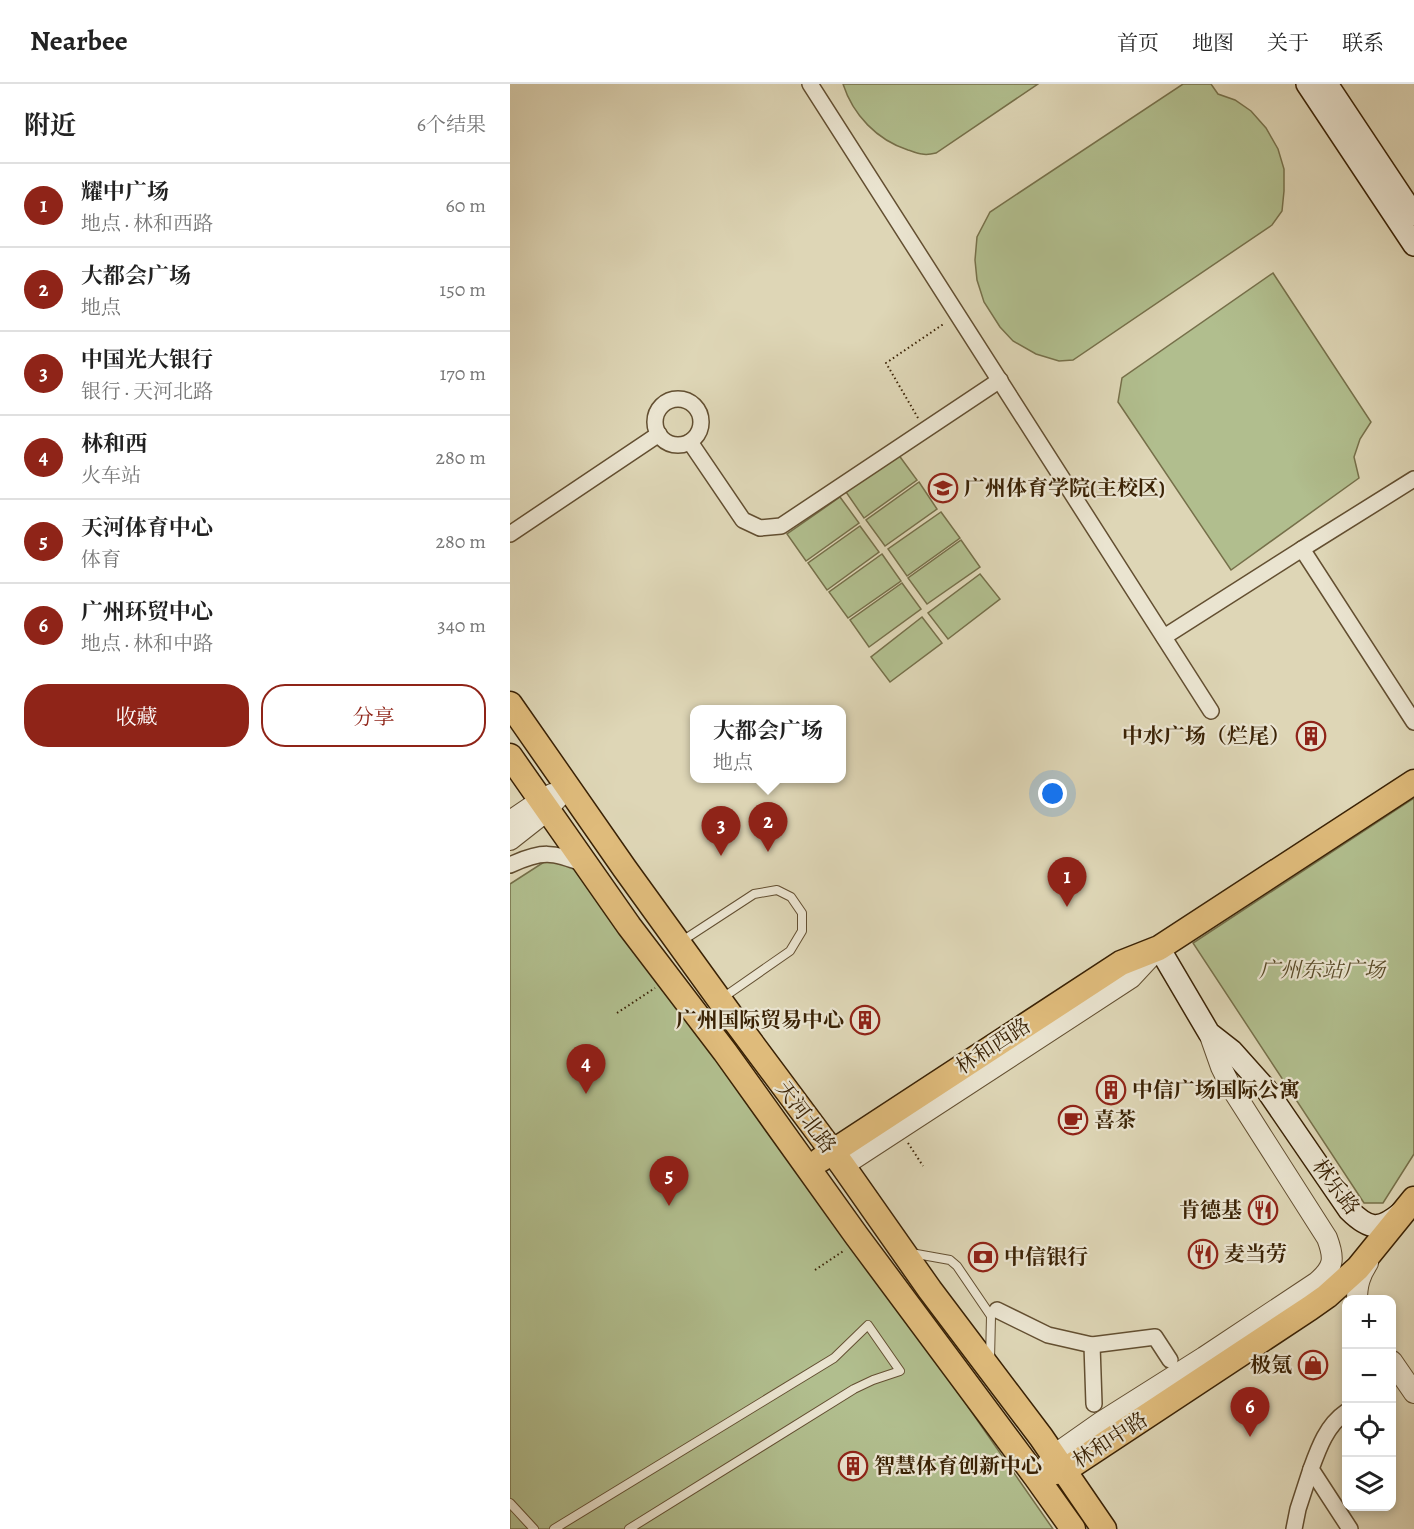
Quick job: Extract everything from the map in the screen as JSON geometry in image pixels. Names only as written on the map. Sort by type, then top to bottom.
[{"type":"main road","points":[[1307,84],[1414,245]]},
{"type":"main road","points":[[1327,84],[1414,214]]},
{"type":"main road","name":"天河北路","points":[[511,707],[719,1000],[838,1159],[930,1290],[1059,1463],[1104,1529]]},
{"type":"main road","name":"天河北路","points":[[510,756],[645,947],[725,1052],[916,1317],[1073,1529]]},
{"type":"main road","name":"林和西路","points":[[808,1168],[838,1159],[1121,963],[1159,948],[1414,782]]},
{"type":"main road","name":"林乐路","points":[[1159,948],[1209,1033],[1232,1051],[1266,1089],[1349,1210],[1366,1224],[1381,1226],[1388,1224],[1410,1207]]},
{"type":"main road","name":"林和中路","points":[[1036,1477],[1311,1308],[1359,1268],[1410,1207]]},
{"type":"street","points":[[810,84],[1211,711]]},
{"type":"street","points":[[690,442],[744,520],[760,528],[781,526],[1000,380]]},
{"type":"street","points":[[672,400],[687,401],[699,412],[701,420],[698,434],[690,442],[681,445],[673,444],[667,442],[659,434],[656,416],[660,409],[672,400]]},
{"type":"street","points":[[510,534],[659,434]]},
{"type":"street","points":[[1164,637],[1414,478]]},
{"type":"street","points":[[1302,549],[1414,722]]},
{"type":"street","points":[[510,821],[544,805],[568,787]]},
{"type":"street","points":[[510,810],[544,805]]},
{"type":"street","points":[[510,840],[527,827],[544,805]]},
{"type":"street","points":[[510,865],[526,858],[553,854],[586,864]]},
{"type":"street","name":"林乐路","points":[[1209,1033],[1221,1067],[1232,1089],[1327,1238],[1332,1264],[1317,1282]]},
{"type":"street","points":[[1358,1295],[1357,1286],[1362,1271],[1410,1207]]},
{"type":"street","name":"林和中路","points":[[1059,1463],[1101,1422],[1317,1282]]},
{"type":"street","points":[[997,1310],[1048,1335],[1092,1345],[1155,1337],[1170,1360]]},
{"type":"street","points":[[1092,1345],[1094,1404]]},
{"type":"street","points":[[1396,1373],[1414,1393]]},
{"type":"street","points":[[1294,1529],[1298,1509],[1322,1440],[1342,1415]]},
{"type":"street","points":[[1311,1469],[1350,1529]]},
{"type":"lane","points":[[679,943],[754,894],[777,890],[791,897],[802,913],[802,930],[790,951],[719,1000]]},
{"type":"lane","points":[[902,1251],[950,1260],[957,1266],[991,1316],[989,1367]]},
{"type":"lane","points":[[554,1529],[834,1358],[868,1325],[900,1371],[854,1389],[629,1529]]},
{"type":"lane","points":[[510,1503],[534,1529]]},
{"type":"path","points":[[925,430],[886,363],[958,314]]},
{"type":"path","points":[[617,1013],[661,984]]},
{"type":"path","points":[[906,1140],[923,1166]]},
{"type":"path","points":[[815,1270],[852,1245]]},
{"type":"green space","points":[[843,84],[1038,84],[936,153],[925,154],[897,146],[876,133],[853,106]]},
{"type":"green space","points":[[1183,84],[1211,84],[1218,94],[1235,100],[1251,111],[1266,128],[1278,149],[1284,169],[1282,211],[1272,225],[1073,360],[1059,361],[1036,354],[1013,341],[1000,327],[984,302],[977,280],[975,260],[977,237],[990,212]]},
{"type":"green space","points":[[1273,273],[1371,422],[1360,439],[1354,457],[1359,478],[1231,570],[1118,402],[1122,378]]},
{"type":"green space","points":[[898,454],[917,480],[864,518],[846,492]]},
{"type":"green space","points":[[919,482],[937,509],[885,546],[866,520]]},
{"type":"green space","points":[[840,497],[859,523],[806,561],[787,534]]},
{"type":"green space","points":[[941,512],[960,538],[907,576],[888,549]]},
{"type":"green space","points":[[860,526],[879,552],[827,590],[808,563]]},
{"type":"green space","points":[[961,540],[980,567],[927,604],[908,578]]},
{"type":"green space","points":[[882,554],[901,581],[848,618],[829,592]]},
{"type":"green space","points":[[980,574],[1000,599],[948,639],[928,613]]},
{"type":"green space","points":[[902,583],[921,609],[869,647],[850,620]]},
{"type":"green space","points":[[922,617],[942,643],[890,682],[871,657]]},
{"type":"green space","name":"广州东站广场","points":[[1414,798],[1414,1154],[1383,1203],[1364,1203],[1193,943]]},
{"type":"green space","points":[[575,842],[1053,1529],[510,1529],[510,884]]},
{"type":"place","name":"广州体育学院(主校区)","points":[[943,488]]},
{"type":"place","name":"中水广场（烂尾）","points":[[1311,736]]},
{"type":"place","name":"大都会广场","points":[[768,852]]},
{"type":"place","name":"中国光大银行","points":[[721,856]]},
{"type":"place","name":"耀中广场","points":[[1067,907]]},
{"type":"place","name":"广州国际贸易中心","points":[[865,1020]]},
{"type":"place","name":"中信广场国际公寓","points":[[1111,1090]]},
{"type":"place","name":"林和西","points":[[586,1094]]},
{"type":"place","name":"喜茶","points":[[1073,1120]]},
{"type":"place","name":"天河体育中心","points":[[669,1206]]},
{"type":"place","name":"肯德基","points":[[1263,1210]]},
{"type":"place","name":"麦当劳","points":[[1203,1254]]},
{"type":"place","name":"中信银行","points":[[983,1257]]},
{"type":"place","name":"极氪","points":[[1313,1365]]},
{"type":"place","name":"广州环贸中心","points":[[1250,1437]]},
{"type":"place","name":"智慧体育创新中心","points":[[853,1466]]}]
